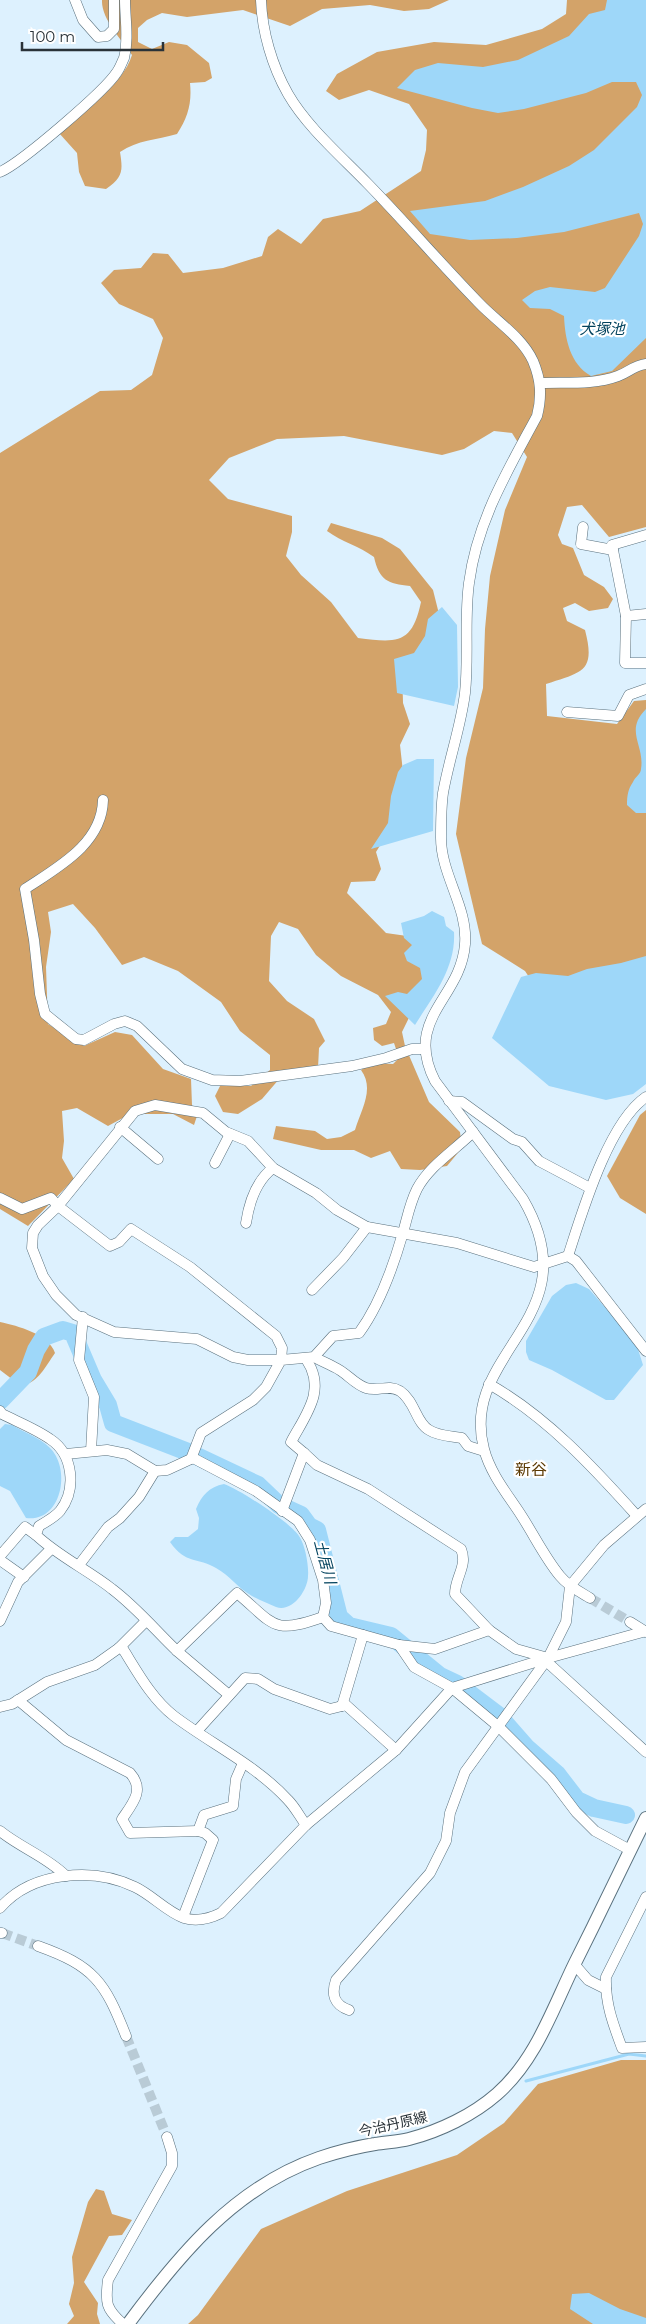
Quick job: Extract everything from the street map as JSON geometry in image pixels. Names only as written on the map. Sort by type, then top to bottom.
[{"type":"main road","name":"今治丹原線","points":[[128,2324],[158,2284],[193,2243],[235,2203],[267,2182],[318,2158],[374,2144],[408,2139],[436,2130],[462,2118],[498,2093],[531,2054],[630,1850],[642,1836],[646,1818]]},
{"type":"street","points":[[75,0],[83,20],[98,37],[107,36],[114,29],[114,0]]},
{"type":"street","points":[[0,172],[20,159],[104,87],[118,71],[124,57],[127,41],[125,0]]},
{"type":"street","points":[[261,0],[261,17],[268,46],[288,94],[350,166],[480,304],[517,339],[532,359],[541,383],[541,399],[537,416],[486,512],[472,565],[467,602],[468,653],[464,693],[442,809],[441,841],[450,879],[464,921],[465,947],[459,967],[427,1030],[425,1049],[427,1065],[449,1101],[523,1199],[533,1217],[543,1249],[542,1280],[534,1309],[489,1384],[481,1414],[484,1451],[493,1471],[552,1565],[570,1586],[590,1598]]},
{"type":"street","points":[[541,383],[595,381],[619,376],[635,366],[646,364]]},
{"type":"street","points":[[583,527],[581,544],[613,550]]},
{"type":"street","points":[[646,536],[612,545],[626,616],[625,662],[646,663]]},
{"type":"street","points":[[626,616],[646,614]]},
{"type":"street","points":[[567,712],[618,716],[629,695],[646,689]]},
{"type":"street","points":[[103,800],[103,814],[90,841],[25,889],[34,940],[40,994],[45,1014],[76,1039],[84,1040],[114,1024],[124,1021],[137,1026],[182,1068],[212,1080],[240,1081],[294,1075],[361,1064],[412,1049],[425,1049]]},
{"type":"street","points":[[568,1256],[590,1188],[619,1130],[634,1105],[646,1097]]},
{"type":"street","points":[[449,1101],[462,1102],[514,1139],[522,1142],[539,1161],[590,1188]]},
{"type":"street","points":[[484,1451],[468,1446],[462,1438],[438,1435],[428,1430],[422,1425],[408,1398],[398,1390],[387,1387],[373,1390],[364,1387],[334,1367],[310,1358],[248,1360],[233,1357],[197,1339],[114,1332],[102,1328],[67,1308],[56,1295],[43,1276],[32,1248],[33,1233],[38,1225],[58,1206],[88,1171],[120,1127],[135,1111],[155,1105],[203,1113],[230,1134],[248,1141],[272,1168],[316,1193],[337,1210],[367,1228],[457,1243],[534,1267],[568,1256],[576,1261],[646,1351]]},
{"type":"street","points":[[120,1127],[158,1159]]},
{"type":"street","points":[[310,1358],[332,1336],[359,1333],[369,1320],[395,1260],[410,1205],[418,1188],[427,1175],[472,1132]]},
{"type":"street","points":[[215,1164],[230,1134]]},
{"type":"street","points":[[246,1223],[258,1184],[272,1168]]},
{"type":"street","points":[[0,1198],[22,1209],[51,1198],[58,1206],[110,1246],[119,1242],[131,1229],[190,1267],[276,1336],[282,1348],[281,1360],[266,1388],[253,1400],[201,1433],[191,1458],[167,1470],[155,1471],[127,1454],[107,1450],[66,1454]]},
{"type":"street","points":[[312,1290],[344,1258],[367,1228]]},
{"type":"street","points":[[83,1317],[79,1360],[94,1398],[90,1451]]},
{"type":"street","points":[[310,1358],[316,1387],[313,1402],[291,1442],[317,1465],[368,1489],[461,1549],[464,1557],[464,1566],[455,1584],[455,1594],[488,1630],[516,1649],[547,1660],[646,1752]]},
{"type":"street","points":[[489,1384],[513,1398],[593,1466],[637,1516]]},
{"type":"street","points":[[0,1411],[2,1414],[51,1439],[66,1454],[71,1490],[66,1503],[59,1513],[38,1526],[36,1535]]},
{"type":"street","points":[[282,1511],[304,1453]]},
{"type":"street","points":[[191,1458],[256,1491],[298,1521],[310,1540],[323,1580],[326,1603],[323,1617]]},
{"type":"street","points":[[79,1564],[108,1527],[120,1518],[139,1497],[155,1471]]},
{"type":"street","points":[[349,2010],[340,2007],[335,2000],[332,1990],[336,1980],[430,1873],[446,1841],[450,1813],[465,1772],[547,1660],[566,1622],[570,1586],[604,1545],[646,1509]]},
{"type":"street","points":[[24,1576],[1,1560],[25,1527],[51,1549],[79,1564],[114,1591],[177,1652],[229,1695]]},
{"type":"street","points":[[0,1621],[18,1582],[51,1549]]},
{"type":"street","points":[[177,1652],[237,1593],[276,1626],[288,1627],[323,1617]]},
{"type":"street","points":[[323,1617],[331,1626],[399,1645],[436,1649],[488,1630]]},
{"type":"street","points":[[0,1707],[18,1700],[47,1682],[94,1665],[119,1648],[146,1621]]},
{"type":"street","points":[[630,1622],[646,1632]]},
{"type":"street","points":[[0,1908],[16,1894],[31,1885],[66,1876],[103,1876],[120,1880],[152,1896],[183,1917],[196,1920],[210,1919],[221,1913],[306,1825],[396,1750],[452,1688],[646,1632]]},
{"type":"street","points":[[342,1706],[363,1635]]},
{"type":"street","points":[[399,1645],[414,1667],[452,1688],[499,1727],[551,1779],[576,1812],[595,1831],[630,1850]]},
{"type":"street","points":[[119,1648],[123,1649],[153,1696],[173,1715],[243,1763],[289,1800],[306,1825]]},
{"type":"street","points":[[197,1731],[245,1678],[258,1680],[274,1689],[330,1709],[346,1705],[396,1750]]},
{"type":"street","points":[[18,1700],[66,1740],[130,1773],[137,1780],[138,1792],[122,1819],[130,1833],[205,1832],[213,1843],[183,1917]]},
{"type":"street","points":[[198,1831],[204,1815],[232,1806],[236,1779],[243,1763]]},
{"type":"street","points":[[0,1831],[13,1842],[54,1864],[66,1876]]},
{"type":"street","points":[[646,1897],[606,1977],[608,2010],[622,2048],[644,2047],[646,2037]]},
{"type":"street","points":[[38,1946],[72,1959],[98,1979],[107,1991],[126,2036]]},
{"type":"street","points":[[575,1965],[588,1980],[606,1989]]},
{"type":"street","points":[[123,2324],[108,2310],[106,2296],[108,2280],[172,2166],[172,2153],[167,2137]]},
{"type":"shaded area","points":[[102,0],[449,0],[429,9],[404,11],[370,5],[322,9],[290,26],[243,10],[187,17],[162,13],[147,20],[138,28],[138,42],[152,49],[169,42],[187,45],[209,63],[212,78],[205,82],[190,83],[188,110],[177,134],[140,143],[120,152],[121,169],[119,177],[106,189],[85,186],[79,172],[77,153],[59,133],[111,88],[127,66],[132,55],[108,22]]},
{"type":"shaded area","points":[[567,0],[646,0],[646,527],[609,537],[582,505],[567,507],[558,535],[562,544],[573,548],[584,575],[604,587],[613,599],[608,608],[589,611],[575,603],[563,608],[567,621],[585,630],[589,654],[587,662],[577,673],[546,684],[547,716],[617,724],[634,701],[646,700],[646,968],[537,989],[525,971],[482,944],[456,834],[466,758],[483,688],[485,629],[490,576],[505,510],[527,457],[512,433],[494,431],[464,449],[442,455],[344,436],[277,439],[229,458],[209,480],[228,499],[292,516],[292,532],[286,556],[301,575],[331,602],[358,638],[393,640],[401,638],[413,626],[421,602],[410,586],[390,582],[382,576],[374,557],[327,531],[331,523],[382,538],[400,549],[433,590],[440,618],[416,658],[402,665],[403,703],[410,724],[400,745],[403,772],[392,826],[376,852],[381,869],[375,881],[351,882],[347,893],[386,933],[407,936],[424,965],[427,981],[402,1032],[405,1046],[429,1102],[460,1132],[462,1148],[447,1166],[420,1170],[401,1169],[390,1151],[371,1158],[354,1150],[321,1150],[273,1139],[276,1126],[315,1131],[327,1139],[341,1137],[355,1130],[367,1092],[365,1077],[361,1070],[371,1063],[393,1064],[399,1058],[394,1043],[382,1046],[374,1040],[373,1028],[386,1024],[391,1012],[378,995],[341,976],[316,955],[298,929],[279,922],[271,936],[269,981],[287,1001],[314,1019],[325,1041],[319,1048],[318,1068],[286,1071],[262,1099],[238,1114],[223,1112],[215,1096],[221,1084],[251,1086],[270,1070],[270,1055],[240,1031],[221,1002],[178,971],[144,957],[122,965],[95,928],[73,904],[48,912],[51,932],[46,967],[48,1024],[84,1046],[115,1032],[132,1035],[163,1069],[191,1079],[192,1105],[197,1116],[194,1125],[173,1114],[130,1114],[108,1126],[77,1108],[62,1111],[64,1141],[62,1158],[74,1179],[28,1226],[0,1209],[0,453],[100,391],[131,390],[152,375],[163,338],[153,319],[119,304],[101,283],[114,270],[141,268],[153,253],[168,254],[183,273],[223,268],[262,256],[268,237],[278,229],[301,244],[323,219],[360,211],[421,171],[426,150],[427,130],[409,104],[369,90],[339,100],[326,91],[337,74],[377,52],[434,42],[486,45],[542,29],[566,14]]},
{"type":"shaded area","points":[[646,1110],[646,1214],[620,1198],[607,1176],[640,1115]]},
{"type":"shaded area","points":[[0,1322],[32,1332],[52,1346],[55,1353],[41,1373],[27,1384],[21,1386],[0,1370]]},
{"type":"shaded area","points":[[621,2060],[646,2060],[646,2324],[188,2324],[198,2315],[261,2229],[347,2191],[457,2155],[504,2123],[538,2084]]},
{"type":"shaded area","points":[[96,2189],[104,2191],[112,2214],[132,2220],[122,2235],[109,2236],[84,2282],[98,2303],[97,2314],[100,2324],[67,2324],[74,2316],[69,2304],[74,2283],[72,2257],[88,2202]]},
{"type":"water","name":"犬塚池","points":[[607,0],[646,0],[646,338],[612,371],[591,376],[573,358],[567,342],[564,316],[550,309],[530,308],[522,300],[535,291],[550,287],[595,292],[605,288],[639,236],[643,224],[639,213],[564,232],[517,238],[470,240],[430,234],[410,211],[485,201],[523,187],[569,166],[594,150],[637,107],[642,95],[636,82],[612,82],[586,93],[524,109],[498,113],[397,88],[415,70],[438,63],[483,67],[518,60],[569,36],[589,14],[605,10]]},
{"type":"water","points":[[442,607],[457,625],[458,687],[454,706],[397,693],[394,659],[414,653],[425,636],[428,619]]},
{"type":"water","points":[[646,709],[646,813],[636,813],[627,805],[627,799],[630,787],[641,771],[636,724]]},
{"type":"water","points":[[417,759],[434,759],[433,831],[371,849],[388,823],[391,796],[398,772],[403,765]]},
{"type":"water","points":[[432,911],[444,917],[446,926],[454,932],[454,945],[442,981],[415,1025],[385,996],[398,992],[407,994],[422,979],[420,968],[407,961],[404,953],[412,945],[404,938],[401,923],[424,916]]},
{"type":"water","points":[[646,956],[646,1084],[633,1094],[606,1100],[549,1086],[492,1038],[521,977],[536,973],[568,976],[587,969]]},
{"type":"water","points":[[576,1283],[589,1289],[636,1343],[643,1365],[614,1400],[606,1400],[552,1370],[529,1360],[526,1352],[526,1341],[552,1296],[566,1285]]},
{"type":"water","points":[[5,1424],[12,1425],[37,1438],[49,1447],[56,1456],[60,1468],[60,1492],[48,1512],[38,1517],[26,1518],[10,1491],[0,1486],[0,1429]]},
{"type":"water","points":[[224,1484],[241,1492],[276,1515],[299,1536],[307,1561],[307,1582],[302,1594],[288,1607],[276,1607],[252,1596],[216,1568],[181,1554],[170,1542],[175,1537],[188,1537],[198,1529],[199,1518],[196,1509],[201,1500],[207,1492]]},
{"type":"water","points":[[589,2293],[620,2309],[646,2318],[646,2324],[593,2324],[570,2309],[572,2294]]},
{"type":"waterway","name":"土居川","points":[[0,1401],[28,1372],[36,1350],[44,1337],[63,1330],[73,1333],[93,1380],[108,1405],[113,1423],[188,1452],[258,1485],[279,1505],[301,1515],[309,1526],[317,1530],[339,1617],[349,1626],[391,1636],[440,1676],[457,1684],[498,1715],[526,1747],[557,1774],[577,1800],[594,1808],[626,1815]]},
{"type":"waterway","points":[[526,2081],[629,2054],[646,2056]]},
{"type":"tunnel","points":[[590,1598],[630,1622]]},
{"type":"tunnel","points":[[2,1933],[38,1946]]},
{"type":"tunnel","points":[[126,2036],[167,2137]]},
{"type":"district","name":"新谷","points":[[531,1469]]}]
